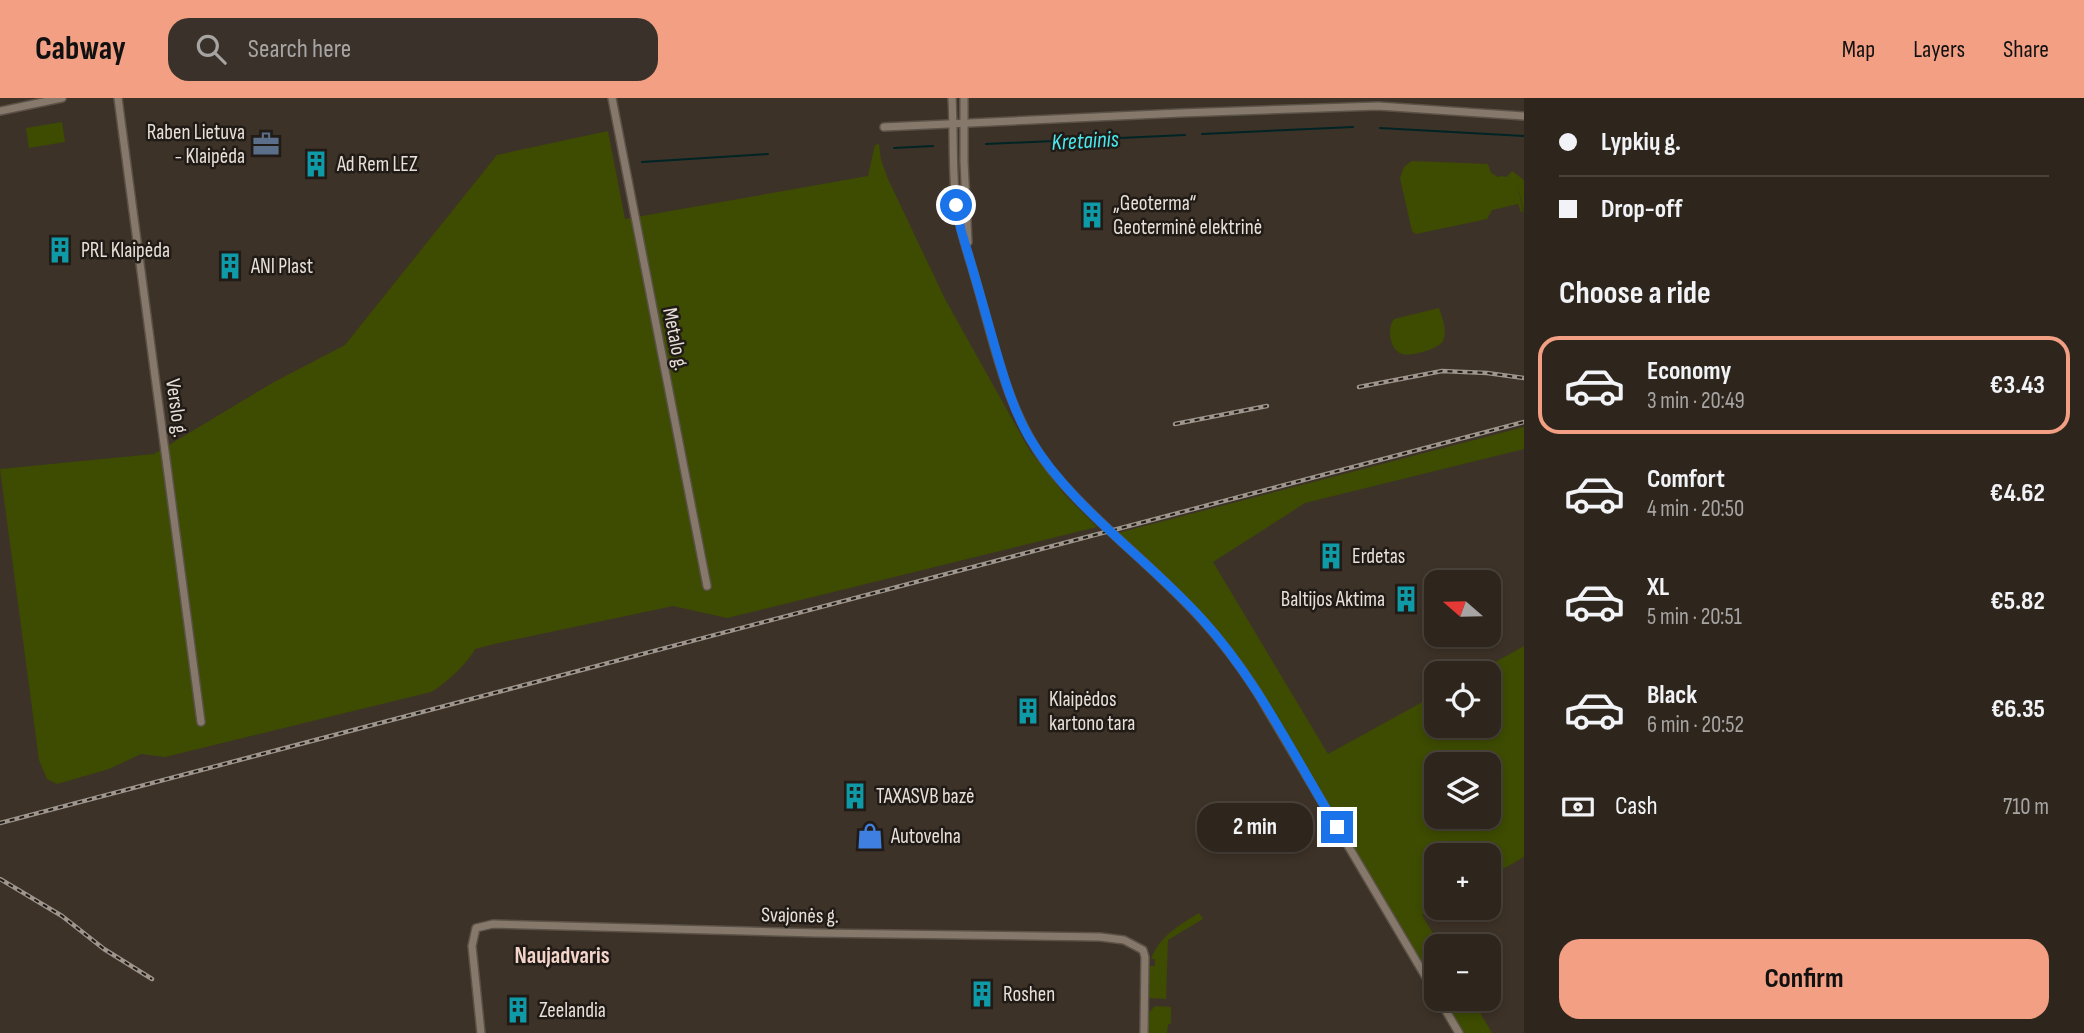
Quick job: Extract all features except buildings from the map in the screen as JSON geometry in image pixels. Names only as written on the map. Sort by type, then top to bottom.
[{"type":"street","points":[[0,111],[62,98]]},
{"type":"street","name":"Verslo g.","points":[[118,98],[201,722]]},
{"type":"street","name":"Metalo g.","points":[[612,98],[707,586]]},
{"type":"street","points":[[952,98],[956,205],[961,230],[1004,380],[1024,428],[1053,471],[1110,531],[1190,606],[1239,665],[1424,973]]},
{"type":"street","points":[[964,98],[967,229],[971,260]]},
{"type":"street","points":[[884,127],[1378,106],[1524,116]]},
{"type":"street","name":"Svajonės g.","points":[[481,1033],[472,946],[476,928],[493,924],[1100,937],[1124,940],[1143,950],[1145,957],[1144,1033]]},
{"type":"street","points":[[1446,1011],[1459,1033]]},
{"type":"green space","points":[[62,122],[65,142],[29,148],[26,128]]},
{"type":"green space","points":[[608,131],[625,219],[868,176],[875,145],[879,144],[888,179],[945,299],[1030,451],[1064,494],[1097,527],[727,618],[673,606],[494,644],[475,649],[455,673],[431,692],[165,757],[141,754],[109,769],[57,784],[47,779],[39,760],[0,469],[154,454],[274,382],[345,345],[497,155]]},
{"type":"green space","points":[[1412,161],[1488,164],[1491,173],[1498,177],[1507,177],[1512,171],[1524,180],[1524,212],[1517,183],[1523,212],[1518,204],[1492,210],[1487,219],[1416,234],[1412,231],[1400,178],[1404,167]]},
{"type":"green space","points":[[1439,308],[1445,333],[1440,344],[1406,355],[1394,348],[1390,328],[1394,319]]},
{"type":"green space","points":[[1524,427],[1524,449],[1305,503],[1213,562],[1328,754],[1424,701],[1424,738],[1501,738],[1501,661],[1497,661],[1524,646],[1524,857],[1501,870],[1501,843],[1424,843],[1422,915],[1433,934],[1424,934],[1424,967],[1296,750],[1232,649],[1200,612],[1114,534]]},
{"type":"green space","points":[[1199,913],[1203,919],[1168,940],[1166,999],[1150,998],[1150,966],[1155,966],[1155,959],[1151,959],[1159,944],[1170,932]]},
{"type":"green space","points":[[1155,1006],[1171,1007],[1171,1023],[1167,1033],[1148,1033],[1148,1014]]},
{"type":"green space","points":[[1450,1011],[1479,1011],[1492,1033],[1463,1033]]},
{"type":"waterway","name":"Kretainis","points":[[1202,134],[1353,127]]},
{"type":"waterway","name":"Kretainis","points":[[1380,128],[1524,136]]},
{"type":"waterway","name":"Kretainis","points":[[986,144],[1185,135]]},
{"type":"waterway","name":"Kretainis","points":[[894,148],[933,146]]},
{"type":"waterway","name":"Kretainis","points":[[642,162],[768,154]]},
{"type":"railway","points":[[1359,387],[1442,371],[1524,378]]},
{"type":"railway","points":[[1175,424],[1267,406]]},
{"type":"railway","points":[[0,823],[1524,422]]},
{"type":"railway","points":[[0,879],[62,916],[104,949],[152,979]]},
{"type":"place","name":"Raben Lietuva - Klaipėda","points":[[266,144]]},
{"type":"place","name":"Ad Rem LEZ","points":[[316,164]]},
{"type":"place","name":"„Geoterma“ Geoterminė elektrinė","points":[[1092,215]]},
{"type":"place","name":"PRL Klaipėda","points":[[60,250]]},
{"type":"place","name":"ANI Plast","points":[[230,266]]},
{"type":"place","name":"Erdetas","points":[[1331,556]]},
{"type":"place","name":"Baltijos Aktima","points":[[1406,599]]},
{"type":"place","name":"Klaipėdos kartono tara","points":[[1028,711]]},
{"type":"place","name":"TAXASVB bazė","points":[[855,796]]},
{"type":"place","name":"Autovelna","points":[[870,836]]},
{"type":"place","name":"Roshen","points":[[982,994]]},
{"type":"place","name":"Zeelandia","points":[[518,1010]]},
{"type":"district","name":"Naujadvaris","points":[[562,955]]},
{"type":"route","points":[[956,205],[1004,380],[1030,438],[1063,484],[1190,606],[1230,654],[1257,692],[1337,827]]}]
